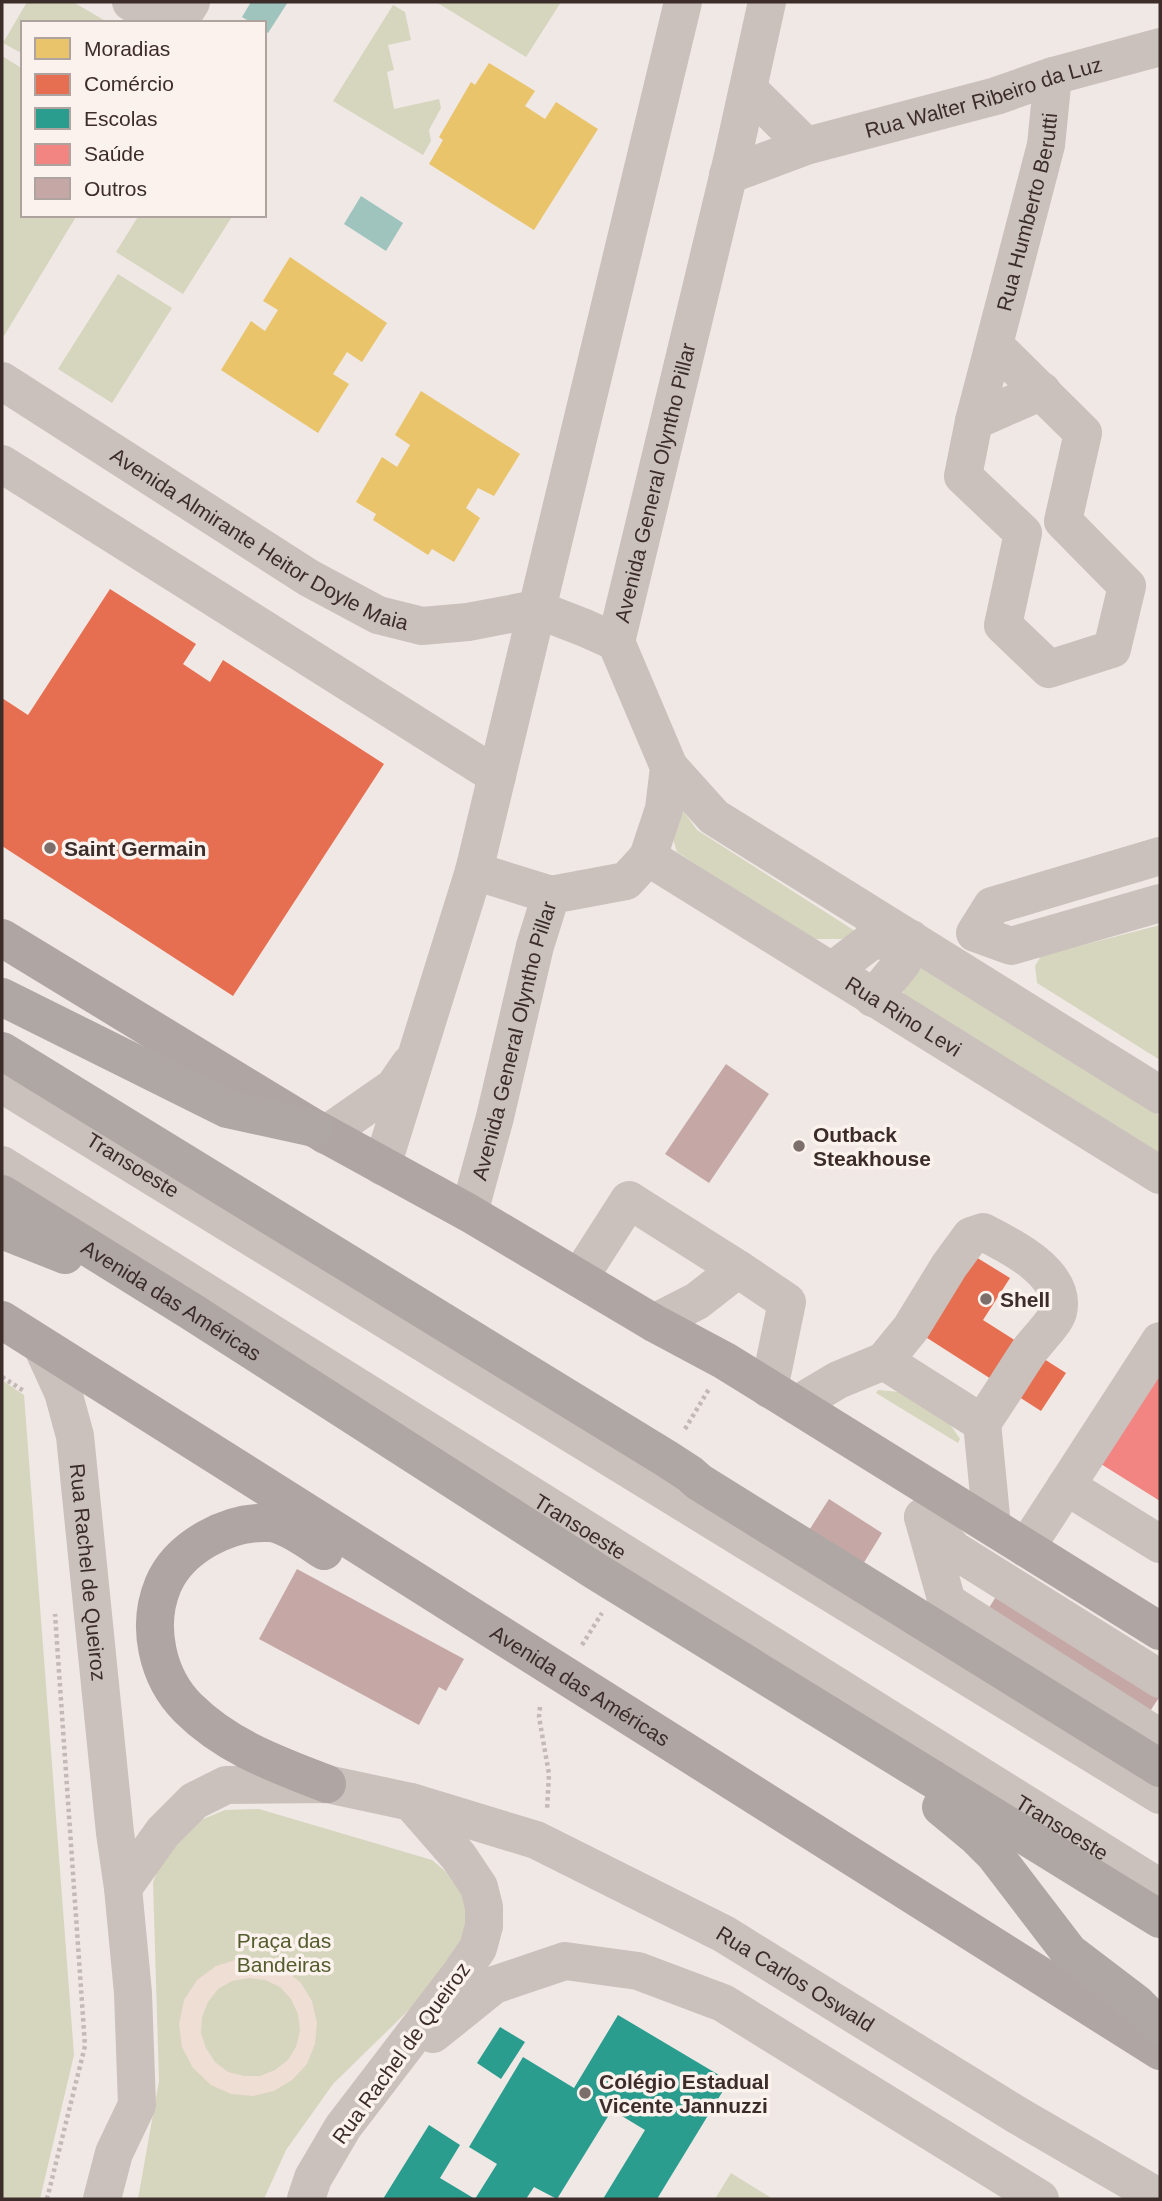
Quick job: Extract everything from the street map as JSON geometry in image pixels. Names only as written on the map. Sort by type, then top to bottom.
[{"type":"highway","points":[[2,997],[227,1108],[320,1131]]},
{"type":"highway","points":[[2,1051],[667,1459],[699,1482],[1160,1768]]},
{"type":"highway","name":"Avenida das Américas","points":[[2,1194],[189,1310],[597,1572],[1160,1919]]},
{"type":"highway","points":[[2,1230],[189,1310]]},
{"type":"highway","points":[[862,1736],[994,1854],[1069,1952],[1136,2003],[1160,2027]]},
{"type":"main road","points":[[2,939],[320,1131],[469,1213],[654,1323],[725,1361],[1160,1631]]},
{"type":"main road","name":"Avenida das Américas","points":[[2,1320],[1160,2051]]},
{"type":"main road","points":[[327,1784],[260,1758],[214,1732],[186,1706],[170,1683],[158,1657],[155,1630],[163,1585],[176,1564],[191,1549],[212,1536],[238,1526],[270,1522],[297,1533],[334,1557],[383,1559]]},
{"type":"street","points":[[131,2],[161,21]]},
{"type":"street","points":[[179,21],[191,2]]},
{"type":"street","points":[[382,1166],[474,871],[683,2]]},
{"type":"street","name":"Avenida General Olyntho Pillar","points":[[469,1213],[495,1117],[535,946],[551,895],[626,881],[648,857],[664,809],[669,767],[616,642],[767,2]]},
{"type":"street","name":"Rua Walter Ribeiro da Luz","points":[[728,175],[806,146],[996,96],[1054,76],[1160,47]]},
{"type":"street","name":"Rua Humberto Berutti","points":[[993,345],[1083,433],[1063,521],[1127,586],[1112,649],[1049,669],[1003,625],[1023,533],[963,476],[993,345],[1046,145],[1054,76]]},
{"type":"street","points":[[748,89],[806,146]]},
{"type":"street","points":[[996,96],[1046,145]]},
{"type":"street","name":"Avenida Almirante Heitor Doyle Maia","points":[[2,381],[309,578],[378,615],[422,626],[468,622],[536,609]]},
{"type":"street","points":[[974,421],[1042,391]]},
{"type":"street","points":[[2,464],[497,776]]},
{"type":"street","points":[[536,609],[616,642]]},
{"type":"street","points":[[669,767],[714,817],[1160,1095]]},
{"type":"street","points":[[975,933],[992,906],[1160,856]]},
{"type":"street","name":"Rua Rino Levi","points":[[648,857],[1160,1175]]},
{"type":"street","points":[[474,871],[551,895]]},
{"type":"street","points":[[832,971],[871,941],[975,933],[1011,946],[1160,903]]},
{"type":"street","points":[[873,998],[902,963],[911,939]]},
{"type":"street","points":[[320,1131],[394,1087],[417,1054]]},
{"type":"street","name":"Transoeste","points":[[2,1084],[1160,1795]]},
{"type":"street","name":"Transoeste","points":[[2,1165],[1160,1888]]},
{"type":"street","points":[[579,1278],[629,1200],[788,1302],[783,1397],[838,1380],[884,1361],[911,1328],[971,1236],[983,1232],[1011,1246],[1042,1269],[1058,1293],[1058,1314],[1030,1350],[982,1423],[992,1526]]},
{"type":"street","points":[[654,1323],[697,1301],[738,1269]]},
{"type":"street","points":[[1026,1548],[1160,1341]]},
{"type":"street","name":"Rua Rachel de Queiroz","points":[[42,1346],[63,1392],[75,1436],[133,1993],[137,2105],[114,2153],[102,2199]]},
{"type":"street","points":[[884,1361],[982,1423]]},
{"type":"street","points":[[903,1471],[923,1517],[947,1602],[1160,1738]]},
{"type":"street","points":[[1066,1486],[1160,1544]]},
{"type":"street","points":[[923,1517],[954,1550],[1160,1679]]},
{"type":"street","points":[[123,1888],[163,1832],[194,1801],[226,1785],[327,1784],[411,1802]]},
{"type":"street","name":"Rua Rachel de Queiroz","points":[[309,2189],[343,2127],[478,1948],[484,1926],[484,1907],[479,1886],[470,1871],[411,1802]]},
{"type":"street","name":"Rua Carlos Oswald","points":[[411,1802],[536,1839],[724,1934],[1017,2115],[1160,2198]]},
{"type":"street","points":[[385,2072],[494,1985],[565,1961],[638,1971],[723,2003],[1040,2199]]},
{"type":"street","points":[[114,2153],[128,2175],[127,2199]]},
{"type":"street","points":[[282,2199],[309,2189]]},
{"type":"path","points":[[2,1377],[31,1395]]},
{"type":"path","points":[[682,1433],[710,1386]]},
{"type":"path","points":[[47,2199],[85,2046],[55,1607]]},
{"type":"path","points":[[582,1645],[605,1609]]},
{"type":"path","points":[[536,1839],[547,1817],[549,1774],[539,1717],[540,1707]]},
{"type":"green space","points":[[27,2],[73,2],[106,21],[21,21],[21,53],[3,43]]},
{"type":"green space","points":[[436,2],[561,2],[526,57]]},
{"type":"green space","points":[[393,5],[405,12],[411,40],[388,45],[394,70],[387,72],[394,109],[439,99],[441,108],[429,130],[431,141],[423,155],[333,101]]},
{"type":"green space","points":[[2,56],[21,68],[21,217],[76,217],[4,336]]},
{"type":"green space","points":[[138,217],[232,217],[183,294],[116,252]]},
{"type":"green space","points":[[118,274],[172,308],[112,403],[58,369]]},
{"type":"green space","points":[[682,809],[697,830],[855,931],[847,939],[811,939],[677,852],[673,839]]},
{"type":"green space","points":[[1160,925],[1160,1060],[1037,983],[1035,966],[1041,956]]},
{"type":"green space","points":[[919,967],[1160,1116],[1160,1155],[903,995],[905,975]]},
{"type":"green space","points":[[2,1380],[24,1395],[74,2055],[40,2199],[2,2199]]},
{"type":"green space","points":[[878,1390],[900,1392],[947,1420],[960,1439],[958,1443],[876,1393]]},
{"type":"green space","name":"Praça das Bandeiras","points":[[259,1809],[432,1860],[445,1871],[461,1893],[469,1919],[458,1957],[422,1997],[333,2084],[286,2150],[264,2199],[138,2199],[159,2081],[153,1882],[163,1857],[201,1820],[225,1810]]},
{"type":"green space","points":[[731,2173],[773,2199],[715,2199]]},
{"type":"shaded area","points":[[238,1959],[262,1960],[284,1969],[301,1983],[312,2001],[317,2023],[315,2044],[307,2064],[292,2080],[274,2091],[253,2096],[231,2094],[211,2085],[193,2068],[182,2047],[179,2024],[184,2000],[197,1980],[216,1966]],"holes":[[[249,1978],[265,1980],[280,1987],[291,1999],[298,2014],[300,2031],[296,2047],[288,2060],[275,2070],[260,2076],[228,2072],[215,2062],[201,2033],[202,2017],[208,2002],[218,1989],[232,1981]]]},
{"type":"water","points":[[251,2],[288,2],[268,33],[266,21],[249,21],[242,17]]},
{"type":"water","points":[[361,196],[403,223],[386,251],[344,224]]},
{"type":"building: Moradias","points":[[489,63],[535,91],[525,106],[545,119],[556,102],[598,129],[534,230],[429,164],[443,140],[439,137],[471,82],[475,85]]},
{"type":"building: Moradias","points":[[290,257],[387,323],[362,362],[347,352],[333,374],[349,384],[318,433],[221,370],[251,321],[265,331],[278,310],[263,301]]},
{"type":"building: Moradias","points":[[421,391],[520,454],[494,496],[478,488],[466,508],[480,518],[454,562],[432,549],[428,555],[373,520],[376,514],[356,502],[382,457],[397,467],[410,445],[395,435]]},
{"type":"building: Comércio","points":[[110,589],[196,644],[183,664],[210,682],[223,660],[384,764],[233,996],[2,846],[2,698],[28,715]]},
{"type":"building: Comércio","points":[[971,1254],[1010,1278],[983,1320],[1066,1373],[1041,1411],[896,1318]]},
{"type":"building: Escolas","points":[[618,2015],[729,2081],[657,2199],[603,2199],[645,2130],[612,2110],[557,2199],[534,2187],[526,2199],[475,2199],[497,2164],[469,2147],[523,2057],[574,2088]]},
{"type":"building: Escolas","points":[[500,2027],[525,2042],[501,2079],[477,2063]]},
{"type":"building: Escolas","points":[[429,2125],[460,2145],[440,2178],[475,2199],[383,2199]]},
{"type":"building: Saúde","points":[[1156,1377],[1160,1379],[1160,1501],[1101,1464]]},
{"type":"building: Outros","points":[[726,1064],[769,1094],[709,1183],[665,1154]]},
{"type":"building: Outros","points":[[829,1499],[882,1533],[860,1569],[806,1535]]},
{"type":"building: Outros","points":[[297,1569],[464,1659],[446,1691],[439,1687],[419,1725],[259,1639]]},
{"type":"building: Outros","points":[[1002,1587],[1160,1696],[1143,1722],[982,1619]]},
{"type":"place","name":"Saint Germain","points":[[50,848]]},
{"type":"place","name":"Outback Steakhouse","points":[[799,1146]]},
{"type":"place","name":"Shell","points":[[986,1299]]},
{"type":"place","name":"Colégio Estadual Vicente Jannuzzi","points":[[585,2093]]}]
